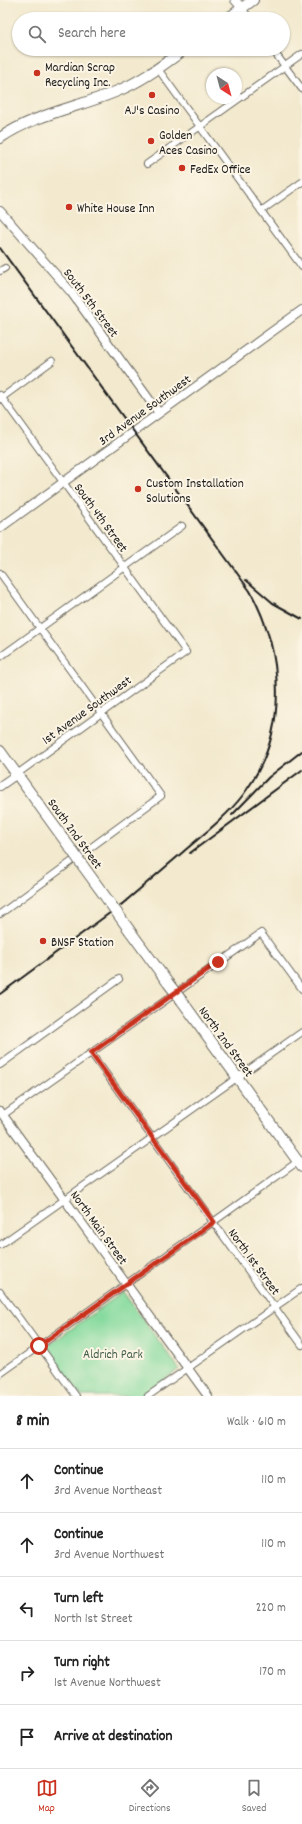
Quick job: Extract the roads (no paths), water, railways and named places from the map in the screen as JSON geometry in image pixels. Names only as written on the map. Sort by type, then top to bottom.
[{"type":"main road","points":[[237,12],[253,0]]},
{"type":"main road","points":[[0,138],[38,117],[116,92],[158,69],[176,56]]},
{"type":"main road","name":"South 2nd Street","points":[[0,751],[130,931]]},
{"type":"main road","name":"North 2nd Street","points":[[130,931],[301,1163]]},
{"type":"street","points":[[235,0],[245,12]]},
{"type":"street","points":[[148,164],[302,54]]},
{"type":"street","points":[[277,56],[302,89]]},
{"type":"street","points":[[158,69],[302,267]]},
{"type":"street","points":[[261,211],[302,182]]},
{"type":"street","name":"South 5th Street","points":[[0,211],[71,292],[159,413]]},
{"type":"street","name":"3rd Avenue Southwest","points":[[0,528],[302,310]]},
{"type":"street","points":[[1,397],[52,362]]},
{"type":"street","name":"South 4th Street","points":[[1,397],[186,652]]},
{"type":"street","points":[[0,657],[182,526]]},
{"type":"street","points":[[0,573],[161,796],[0,914]]},
{"type":"street","name":"1st Avenue Southwest","points":[[0,786],[186,652]]},
{"type":"street","points":[[1,1114],[91,1053],[261,933],[302,989]]},
{"type":"street","points":[[0,1066],[119,979]]},
{"type":"street","points":[[0,1245],[302,1032]]},
{"type":"street","name":"North 1st Street","points":[[91,1053],[302,1345]]},
{"type":"street","name":"North Main Street","points":[[1,1114],[208,1396]]},
{"type":"street","points":[[0,1374],[214,1222],[301,1163]]},
{"type":"street","points":[[148,1396],[302,1288]]},
{"type":"street","points":[[0,1292],[76,1396]]},
{"type":"railway","points":[[0,248],[250,591],[262,616],[270,641],[275,668],[277,694],[275,721],[268,746],[258,771],[243,795],[214,825],[121,905]]},
{"type":"railway","points":[[246,580],[273,603],[302,619]]},
{"type":"railway","points":[[232,815],[269,777],[302,751]]},
{"type":"railway","points":[[190,853],[302,770]]},
{"type":"railway","points":[[0,994],[126,901]]},
{"type":"place","name":"Mardian Scrap Recycling Inc.","points":[[37,73]]},
{"type":"place","name":"AJ's Casino","points":[[152,95]]},
{"type":"place","name":"Golden Aces Casino","points":[[151,141]]},
{"type":"place","name":"FedEx Office","points":[[182,168]]},
{"type":"place","name":"White House Inn","points":[[69,207]]},
{"type":"place","name":"Custom Installation Solutions","points":[[138,489]]},
{"type":"place","name":"BNSF Station","points":[[43,941]]},
{"type":"park label","name":"Aldrich Park","points":[[113,1353]]}]
